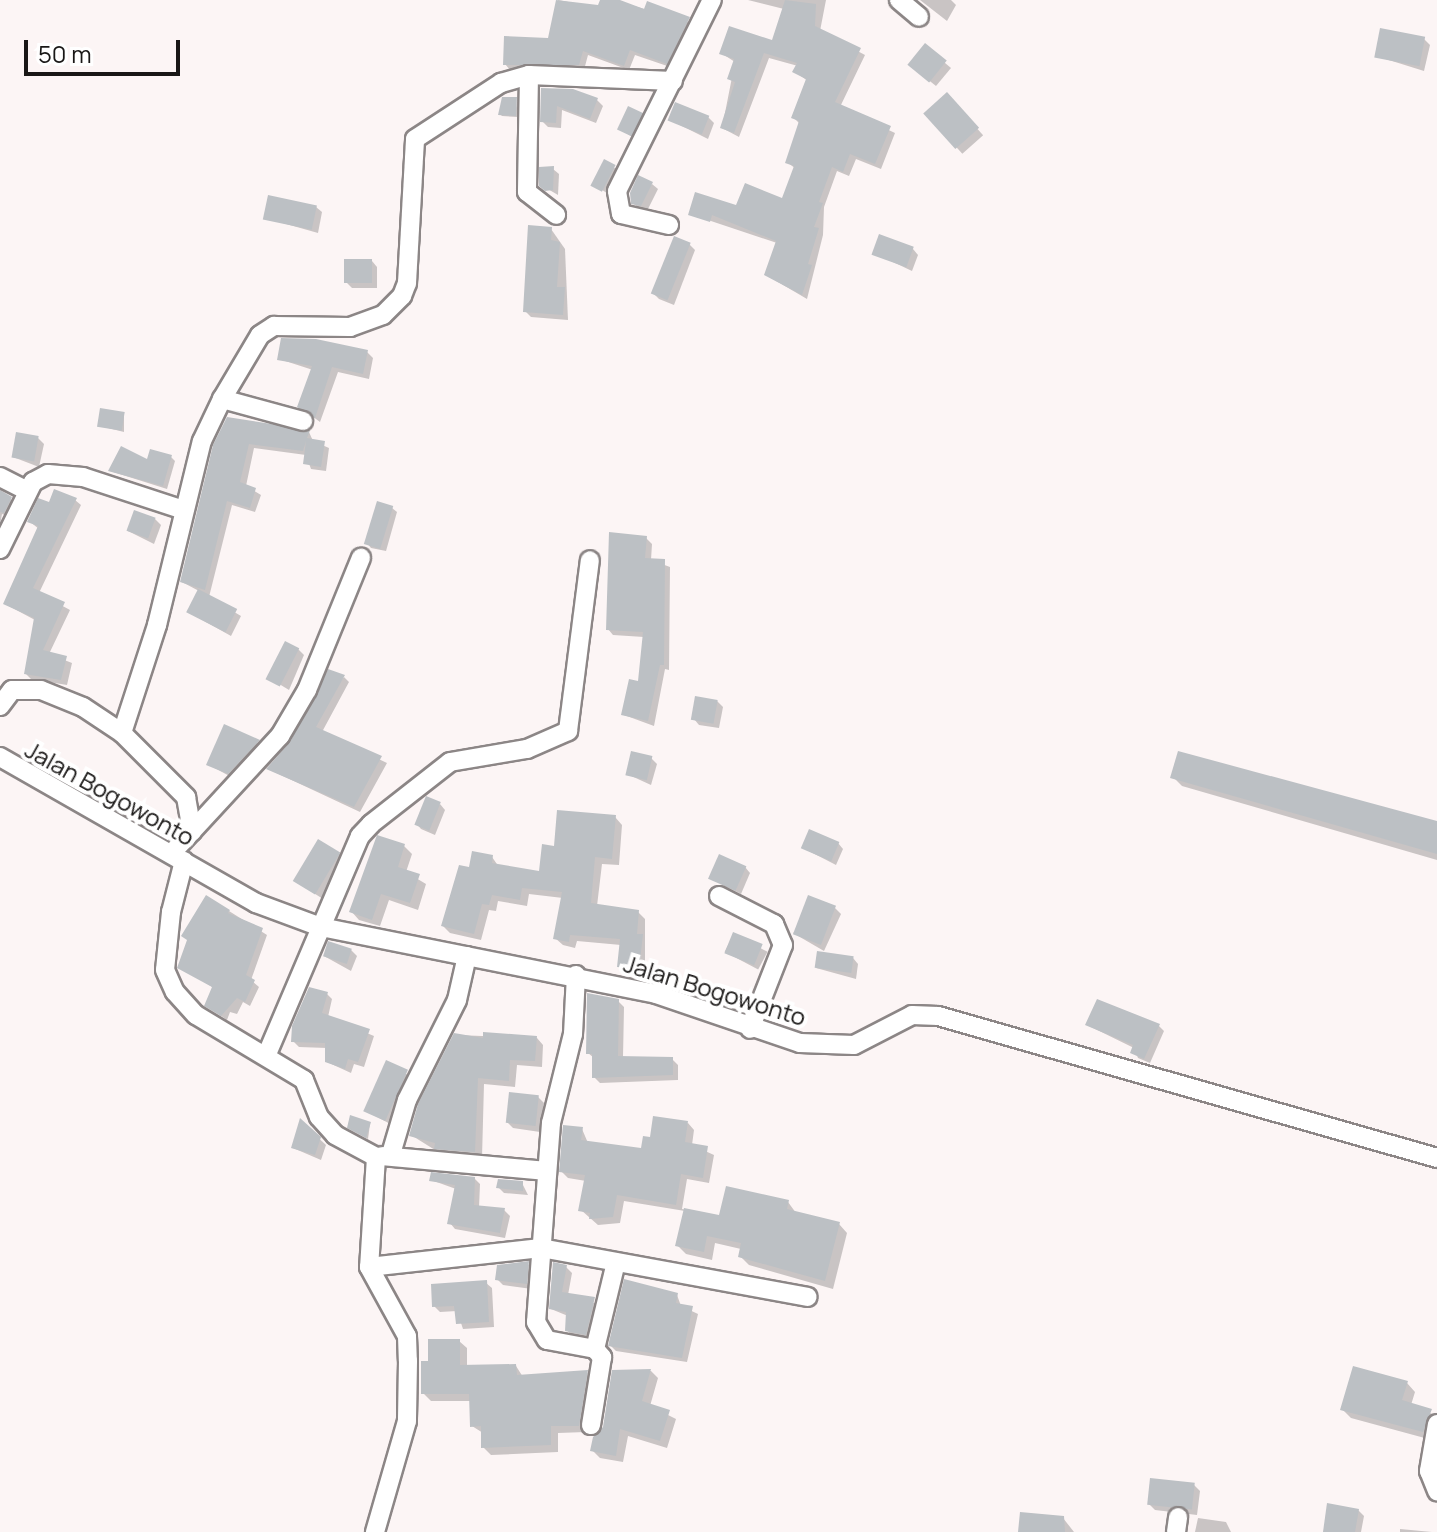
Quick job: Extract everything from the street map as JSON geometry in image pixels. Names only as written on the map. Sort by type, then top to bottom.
[{"type":"street","points":[[669,225],[621,214],[617,191],[712,0]]},
{"type":"street","points":[[899,0],[919,17]]},
{"type":"street","points":[[122,733],[157,625],[202,441],[222,399],[260,335],[274,326],[350,327],[383,315],[402,296],[415,139],[501,83],[529,75],[673,81]]},
{"type":"street","points":[[529,75],[527,192],[556,215]]},
{"type":"street","points":[[222,399],[303,421]]},
{"type":"street","points":[[0,549],[28,491],[39,477],[59,473],[184,510]]},
{"type":"street","points":[[0,477],[28,491]]},
{"type":"street","points":[[361,558],[307,690],[280,736],[192,831],[178,858],[165,970],[175,992],[196,1015],[267,1054],[304,1080],[319,1117],[335,1135],[383,1155],[546,1171]]},
{"type":"street","points":[[267,1054],[360,836],[450,762],[527,749],[568,731],[590,560]]},
{"type":"street","points":[[0,704],[12,690],[41,690],[83,707],[122,733],[186,797],[192,831]]},
{"type":"street","name":"Jalan Bogowonto","points":[[0,757],[256,903],[321,927],[576,975],[656,994],[750,1029],[800,1043],[838,1047],[854,1045],[912,1015],[938,1016],[1437,1158]]},
{"type":"street","points":[[719,896],[774,924],[783,945],[750,1029]]},
{"type":"street","points":[[375,1532],[407,1421],[407,1336],[369,1267],[383,1155],[457,1000],[467,956]]},
{"type":"street","points":[[576,975],[573,1034],[551,1123],[536,1322],[541,1334],[595,1349]]},
{"type":"street","points":[[369,1267],[541,1248],[808,1297]]},
{"type":"street","points":[[591,1425],[602,1367],[595,1349],[616,1262]]},
{"type":"street","points":[[1437,1424],[1429,1471],[1437,1491]]},
{"type":"building","points":[[556,0],[598,5],[600,0],[620,0],[644,9],[647,1],[690,17],[667,64],[630,50],[624,66],[583,51],[579,65],[503,65],[504,36],[548,38]]},
{"type":"building","points":[[785,0],[816,4],[815,26],[861,48],[835,102],[891,126],[875,164],[850,154],[843,172],[832,167],[819,202],[823,203],[814,227],[819,228],[802,295],[764,275],[776,241],[712,215],[710,222],[688,215],[695,192],[736,205],[745,183],[782,198],[794,166],[785,163],[799,121],[791,118],[806,79],[792,72],[797,63],[764,53],[734,133],[720,128],[735,82],[727,79],[734,59],[719,54],[729,26],[772,40]]},
{"type":"building","points":[[1380,28],[1425,37],[1419,66],[1374,57]]},
{"type":"building","points":[[925,43],[947,61],[929,82],[907,65]]},
{"type":"building","points":[[541,88],[573,89],[598,98],[590,119],[557,106],[556,123],[540,122]]},
{"type":"building","points":[[947,92],[979,128],[955,149],[923,113]]},
{"type":"building","points":[[502,97],[517,97],[516,116],[498,115]]},
{"type":"building","points":[[675,102],[709,116],[702,134],[668,121]]},
{"type":"building","points":[[628,106],[643,113],[632,137],[617,130]]},
{"type":"building","points":[[604,159],[616,165],[602,192],[590,186]]},
{"type":"building","points":[[554,166],[553,190],[545,191],[539,186],[539,167]]},
{"type":"building","points":[[638,175],[653,182],[641,206],[631,204],[630,193]]},
{"type":"building","points":[[268,195],[317,205],[312,230],[263,219]]},
{"type":"building","points":[[528,225],[552,227],[551,240],[560,242],[557,287],[565,287],[563,315],[523,312]]},
{"type":"building","points":[[879,234],[914,247],[906,267],[871,255]]},
{"type":"building","points":[[674,236],[691,243],[667,300],[651,293]]},
{"type":"building","points":[[344,259],[372,259],[372,283],[344,283]]},
{"type":"building","points":[[281,338],[316,339],[368,350],[363,374],[332,367],[315,418],[297,407],[312,366],[277,360]]},
{"type":"building","points":[[100,408],[125,412],[122,431],[97,427]]},
{"type":"building","points":[[227,417],[310,430],[307,438],[325,441],[321,467],[303,464],[306,441],[303,451],[249,444],[240,482],[256,488],[250,508],[227,501],[205,590],[180,582],[213,445]]},
{"type":"building","points":[[16,432],[39,436],[34,462],[11,458]]},
{"type":"building","points":[[121,446],[147,459],[150,449],[172,455],[163,486],[108,471]]},
{"type":"building","points":[[54,489],[77,498],[33,588],[65,602],[43,650],[67,656],[61,680],[24,674],[34,618],[3,604],[38,526],[27,522],[38,498],[49,502]]},
{"type":"building","points":[[0,490],[12,497],[4,513],[0,512]]},
{"type":"building","points":[[377,501],[393,506],[380,549],[364,544]]},
{"type":"building","points":[[134,510],[156,518],[148,539],[126,531]]},
{"type":"building","points":[[609,532],[647,536],[645,558],[665,559],[664,665],[660,665],[648,721],[621,715],[629,679],[638,681],[643,632],[606,630]]},
{"type":"building","points":[[198,589],[237,609],[225,632],[186,612]]},
{"type":"building","points":[[285,641],[299,648],[280,687],[265,679]]},
{"type":"building","points":[[328,669],[345,675],[316,727],[382,756],[354,807],[266,769],[290,742]]},
{"type":"building","points":[[695,696],[718,700],[713,724],[691,720]]},
{"type":"building","points":[[224,724],[260,740],[228,774],[206,765]]},
{"type":"building","points":[[631,751],[652,756],[647,780],[625,775]]},
{"type":"building","points":[[1178,751],[1437,821],[1437,854],[1170,778]]},
{"type":"building","points":[[426,796],[441,802],[429,831],[414,825]]},
{"type":"building","points":[[557,810],[616,815],[612,859],[595,857],[591,903],[639,910],[637,934],[643,934],[639,969],[617,967],[620,939],[570,935],[569,942],[553,939],[562,892],[522,888],[520,900],[492,895],[489,905],[482,904],[474,934],[441,926],[459,865],[469,867],[472,851],[493,855],[492,863],[539,871],[542,844],[554,846]]},
{"type":"building","points":[[809,829],[839,842],[831,861],[801,848]]},
{"type":"building","points":[[377,835],[405,844],[398,867],[420,874],[410,903],[381,894],[372,920],[349,912]]},
{"type":"building","points":[[318,839],[340,852],[315,894],[293,881]]},
{"type":"building","points":[[719,854],[746,866],[735,891],[708,879]]},
{"type":"building","points":[[206,895],[230,910],[228,913],[263,928],[246,975],[255,980],[245,1002],[237,998],[221,1016],[204,1006],[212,987],[177,968],[187,940],[181,936]]},
{"type":"building","points":[[808,895],[836,906],[821,945],[793,934]]},
{"type":"building","points":[[733,932],[763,944],[754,965],[724,953]]},
{"type":"building","points":[[328,941],[352,949],[347,964],[323,956]]},
{"type":"building","points":[[817,951],[854,956],[851,973],[815,968]]},
{"type":"building","points":[[309,987],[328,992],[322,1013],[370,1029],[358,1062],[348,1059],[345,1069],[325,1062],[325,1043],[291,1042],[292,1026]]},
{"type":"building","points":[[587,993],[619,999],[618,1056],[673,1057],[673,1075],[592,1078],[592,1054],[586,1054]]},
{"type":"building","points":[[1097,999],[1160,1024],[1144,1059],[1130,1053],[1133,1045],[1085,1025]]},
{"type":"building","points":[[483,1032],[537,1036],[535,1061],[510,1060],[509,1081],[478,1078],[475,1152],[434,1149],[435,1143],[409,1136],[418,1104],[454,1033],[483,1038]]},
{"type":"building","points":[[386,1060],[408,1070],[385,1121],[363,1111]]},
{"type":"building","points":[[509,1092],[539,1095],[536,1126],[506,1123]]},
{"type":"building","points":[[350,1115],[371,1122],[366,1138],[347,1128]]},
{"type":"building","points":[[653,1116],[688,1121],[685,1142],[708,1146],[703,1178],[681,1174],[676,1205],[617,1195],[613,1217],[589,1219],[590,1213],[578,1211],[585,1175],[559,1172],[563,1125],[583,1127],[581,1140],[641,1148],[643,1136],[650,1137]]},
{"type":"building","points":[[300,1118],[321,1137],[315,1155],[291,1148]]},
{"type":"building","points":[[431,1172],[475,1177],[474,1205],[505,1208],[500,1233],[447,1224],[455,1185],[429,1181]]},
{"type":"building","points":[[498,1179],[523,1181],[523,1191],[496,1188]]},
{"type":"building","points":[[726,1186],[789,1200],[787,1209],[840,1222],[825,1281],[738,1257],[741,1243],[707,1236],[704,1252],[675,1246],[684,1208],[719,1215]]},
{"type":"building","points":[[529,1261],[527,1284],[495,1280],[497,1265]]},
{"type":"building","points":[[553,1262],[567,1265],[562,1292],[595,1297],[586,1335],[565,1331],[566,1312],[549,1309]]},
{"type":"building","points":[[624,1279],[678,1293],[676,1303],[693,1306],[682,1358],[608,1346]]},
{"type":"building","points":[[487,1280],[489,1322],[456,1324],[454,1306],[432,1307],[431,1284]]},
{"type":"building","points":[[428,1339],[460,1339],[460,1365],[516,1364],[517,1375],[588,1370],[579,1426],[551,1426],[551,1445],[481,1448],[481,1426],[470,1427],[469,1394],[421,1394],[421,1361],[428,1361]]},
{"type":"building","points":[[1353,1366],[1408,1381],[1402,1400],[1432,1409],[1423,1432],[1340,1410]]},
{"type":"building","points":[[651,1369],[642,1401],[670,1410],[660,1441],[620,1429],[616,1456],[590,1451],[593,1437],[603,1427],[612,1370]]},
{"type":"building","points":[[1150,1478],[1195,1483],[1192,1510],[1147,1505]]},
{"type":"building","points":[[1327,1503],[1359,1509],[1355,1532],[1323,1532]]},
{"type":"building","points":[[1020,1512],[1064,1516],[1065,1532],[1018,1532]]}]
